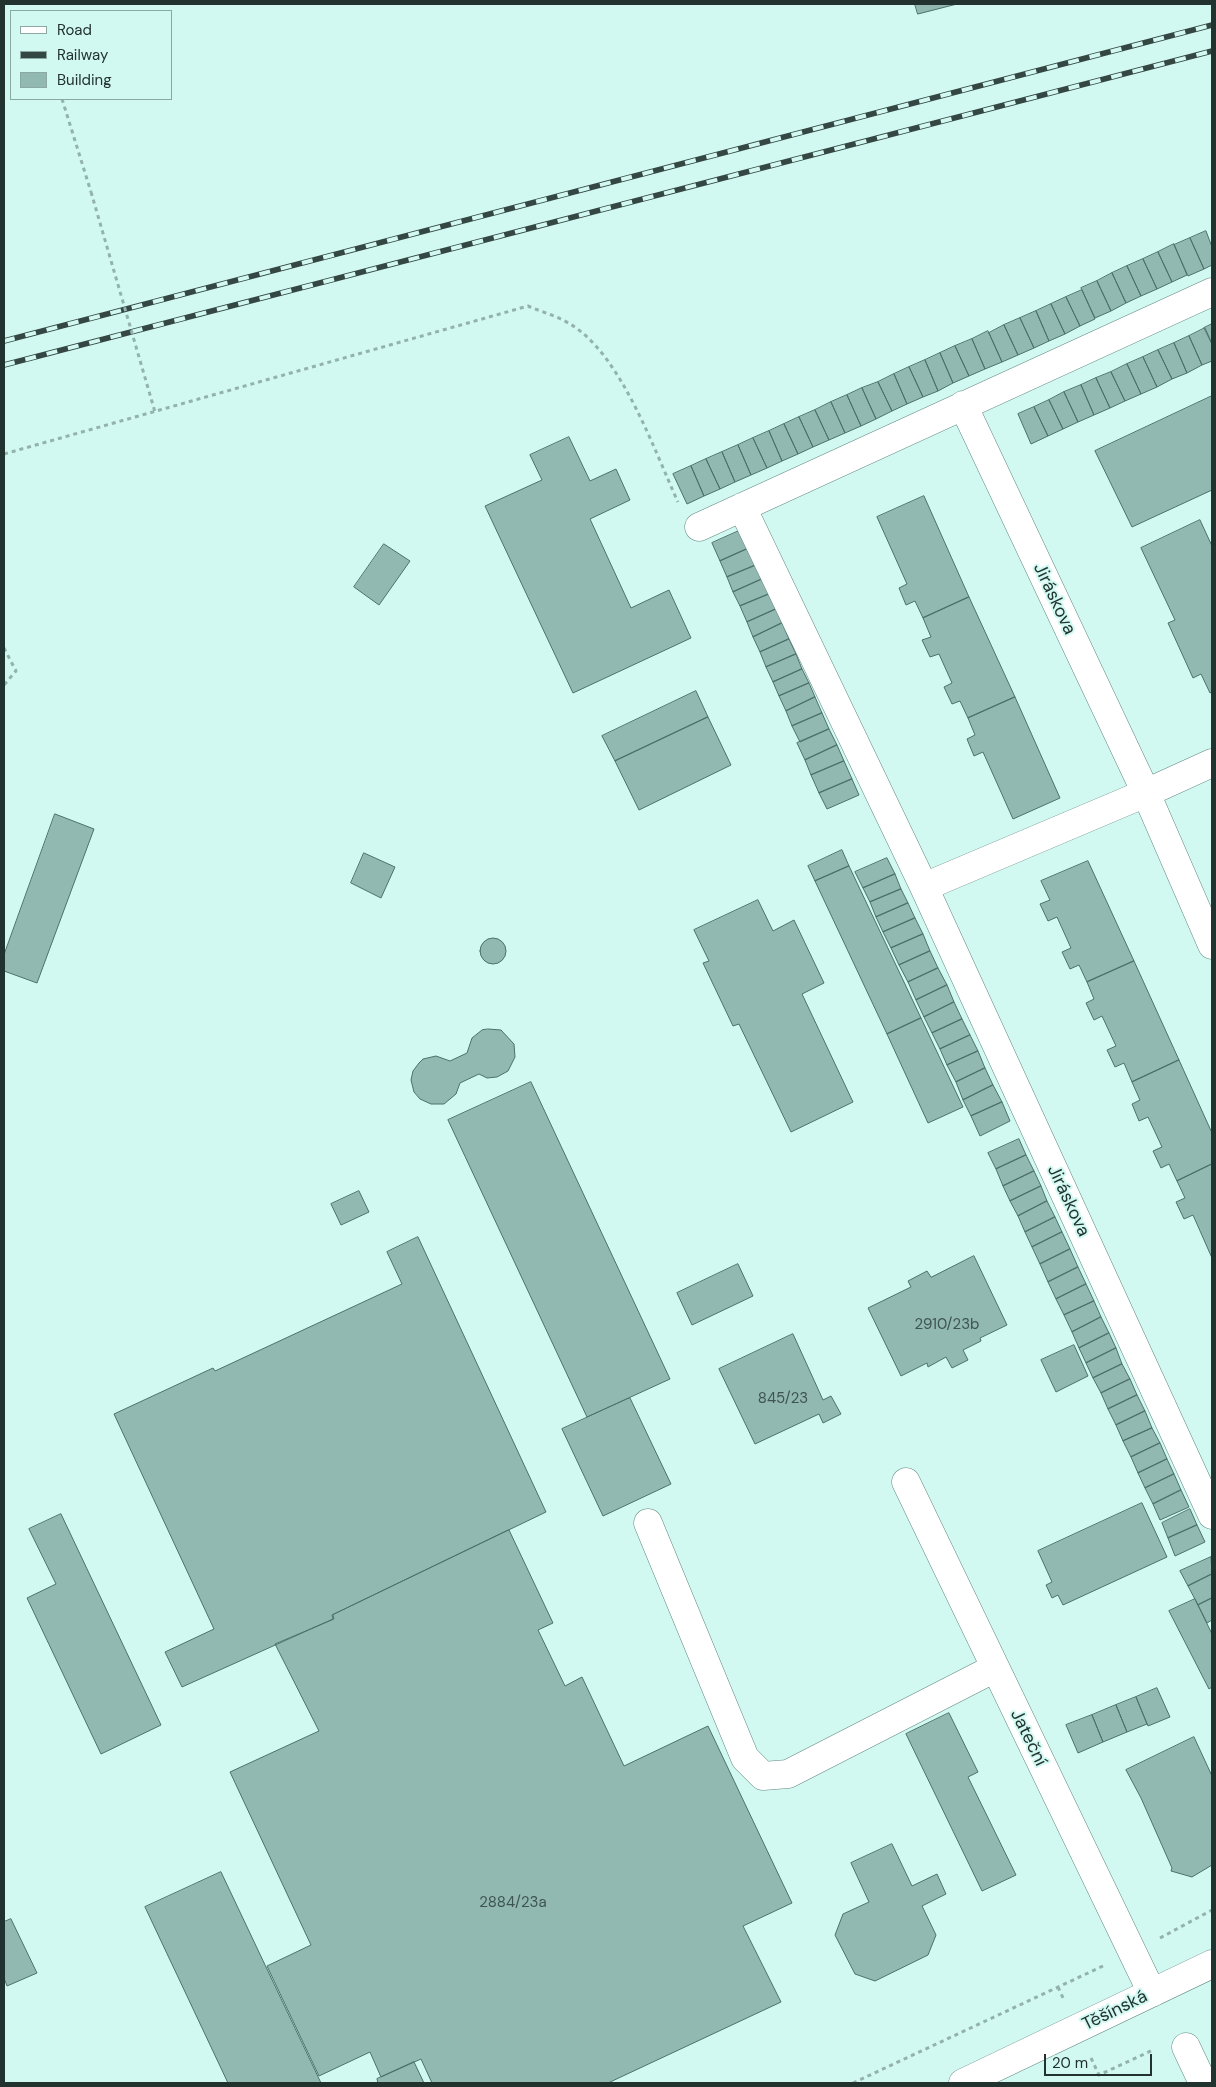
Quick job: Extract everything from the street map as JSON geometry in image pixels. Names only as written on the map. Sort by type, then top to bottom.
[{"type":"street","points":[[699,527],[1212,292]]},
{"type":"street","name":"Jiráskova","points":[[963,405],[1146,794],[1212,945]]},
{"type":"street","name":"Jiráskova","points":[[742,507],[924,887],[1212,1515]]},
{"type":"street","points":[[924,887],[1146,794],[1212,763]]},
{"type":"street","name":"Jateční","points":[[906,1482],[1152,1994]]},
{"type":"street","points":[[648,1524],[745,1758],[763,1776],[788,1774],[995,1668]]},
{"type":"street","name":"Těšínská","points":[[964,2083],[1212,1964]]},
{"type":"street","points":[[1186,2047],[1203,2083]]},
{"type":"path","points":[[62,100],[91,192],[154,412]]},
{"type":"path","points":[[4,454],[528,306],[571,324],[594,344],[618,374],[684,514],[699,527]]},
{"type":"path","points":[[4,648],[16,671],[4,685]]},
{"type":"path","points":[[853,2083],[1132,1953],[1212,1910]]},
{"type":"building","points":[[915,4],[957,4],[918,14]]},
{"type":"building","points":[[1206,231],[1212,247],[1212,265],[1204,269],[1190,238]]},
{"type":"building","points":[[1190,238],[1204,269],[1188,276],[1174,245]]},
{"type":"building","points":[[1174,244],[1187,275],[1172,282],[1158,252]]},
{"type":"building","points":[[1158,252],[1172,282],[1157,289],[1143,259]]},
{"type":"building","points":[[1143,259],[1157,289],[1141,296],[1127,266]]},
{"type":"building","points":[[1127,266],[1141,296],[1126,303],[1112,273]]},
{"type":"building","points":[[1112,273],[1126,303],[1111,311],[1097,281]]},
{"type":"building","points":[[1097,281],[1111,311],[1095,318],[1081,288]]},
{"type":"building","points":[[1082,290],[1095,319],[1080,326],[1066,297]]},
{"type":"building","points":[[1066,297],[1080,326],[1065,334],[1051,304]]},
{"type":"building","points":[[1051,304],[1065,334],[1049,341],[1036,311]]},
{"type":"building","points":[[1036,311],[1049,341],[1034,348],[1020,318]]},
{"type":"building","points":[[1020,318],[1034,348],[1018,355],[1004,325]]},
{"type":"building","points":[[1212,324],[1212,344],[1204,328]]},
{"type":"building","points":[[1004,325],[1018,355],[1002,362],[989,333]]},
{"type":"building","points":[[1205,328],[1212,344],[1212,361],[1202,365],[1189,336]]},
{"type":"building","points":[[988,331],[1002,362],[985,369],[972,339]]},
{"type":"building","points":[[1189,336],[1202,365],[1187,373],[1174,343]]},
{"type":"building","points":[[972,339],[985,369],[969,376],[955,346]]},
{"type":"building","points":[[1174,343],[1187,373],[1172,379],[1158,350]]},
{"type":"building","points":[[955,346],[969,376],[953,383],[940,353]]},
{"type":"building","points":[[1158,350],[1172,379],[1157,387],[1143,357]]},
{"type":"building","points":[[940,353],[953,383],[938,391],[925,360]]},
{"type":"building","points":[[1143,357],[1157,387],[1141,394],[1127,364]]},
{"type":"building","points":[[925,360],[938,391],[923,397],[909,367]]},
{"type":"building","points":[[1127,364],[1141,394],[1125,401],[1111,372]]},
{"type":"building","points":[[909,367],[923,397],[907,404],[894,374]]},
{"type":"building","points":[[1111,372],[1125,401],[1110,408],[1096,378]]},
{"type":"building","points":[[894,374],[907,404],[892,411],[878,382]]},
{"type":"building","points":[[1096,378],[1110,408],[1094,415],[1081,385]]},
{"type":"building","points":[[878,382],[892,411],[876,419],[862,388]]},
{"type":"building","points":[[1081,385],[1094,415],[1078,422],[1064,392]]},
{"type":"building","points":[[862,388],[876,419],[861,426],[847,395]]},
{"type":"building","points":[[1064,392],[1078,422],[1063,429],[1049,400]]},
{"type":"building","points":[[847,395],[861,426],[845,433],[831,402]]},
{"type":"building","points":[[1212,396],[1212,490],[1132,527],[1095,451]]},
{"type":"building","points":[[1049,400],[1063,429],[1048,436],[1034,407]]},
{"type":"building","points":[[831,402],[845,433],[829,440],[815,410]]},
{"type":"building","points":[[1034,407],[1048,436],[1031,444],[1018,414]]},
{"type":"building","points":[[815,410],[829,440],[813,447],[799,417]]},
{"type":"building","points":[[799,417],[813,447],[798,454],[784,424]]},
{"type":"building","points":[[784,424],[798,454],[782,461],[769,431]]},
{"type":"building","points":[[769,431],[782,461],[767,468],[753,438]]},
{"type":"building","points":[[569,437],[590,481],[616,469],[630,500],[590,519],[631,608],[669,590],[691,638],[573,693],[485,506],[542,480],[530,455]]},
{"type":"building","points":[[753,438],[767,468],[751,475],[738,445]]},
{"type":"building","points":[[738,445],[751,475],[735,482],[722,452]]},
{"type":"building","points":[[722,452],[735,482],[720,489],[706,459]]},
{"type":"building","points":[[706,459],[720,489],[704,496],[691,466]]},
{"type":"building","points":[[691,466],[704,496],[687,504],[673,474]]},
{"type":"building","points":[[924,496],[969,597],[923,618],[915,601],[906,605],[899,588],[907,584],[877,517]]},
{"type":"building","points":[[1200,520],[1212,546],[1212,692],[1210,693],[1201,674],[1193,678],[1168,623],[1175,620],[1141,548]]},
{"type":"building","points":[[741,530],[749,548],[720,561],[712,543]]},
{"type":"building","points":[[384,544],[410,561],[379,605],[354,587]]},
{"type":"building","points":[[749,548],[756,565],[727,577],[720,561]]},
{"type":"building","points":[[756,565],[762,579],[733,592],[727,577]]},
{"type":"building","points":[[762,579],[769,594],[740,606],[733,592]]},
{"type":"building","points":[[769,594],[776,609],[747,622],[740,606]]},
{"type":"building","points":[[969,597],[1015,697],[968,718],[960,701],[952,704],[944,687],[952,683],[939,654],[930,657],[922,640],[931,637],[923,618]]},
{"type":"building","points":[[776,609],[782,623],[753,637],[747,622]]},
{"type":"building","points":[[782,623],[789,639],[760,652],[753,637]]},
{"type":"building","points":[[789,639],[796,654],[766,667],[760,652]]},
{"type":"building","points":[[796,654],[802,669],[773,682],[766,667]]},
{"type":"building","points":[[802,669],[809,683],[779,696],[773,682]]},
{"type":"building","points":[[809,683],[815,697],[786,711],[779,696]]},
{"type":"building","points":[[696,691],[708,717],[615,761],[602,736]]},
{"type":"building","points":[[815,697],[822,713],[792,726],[786,711]]},
{"type":"building","points":[[1015,697],[1060,798],[1013,819],[983,752],[974,756],[967,739],[975,735],[968,718]]},
{"type":"building","points":[[822,713],[829,729],[800,742],[792,726]]},
{"type":"building","points":[[708,717],[731,765],[639,810],[615,761]]},
{"type":"building","points":[[829,729],[837,745],[805,760],[797,743]]},
{"type":"building","points":[[837,745],[844,761],[811,775],[805,760]]},
{"type":"building","points":[[844,761],[852,779],[819,793],[811,775]]},
{"type":"building","points":[[852,779],[859,795],[827,809],[819,793]]},
{"type":"building","points":[[55,814],[94,829],[37,983],[4,971],[4,955]]},
{"type":"building","points":[[842,850],[849,866],[815,881],[808,866]]},
{"type":"building","points":[[364,853],[395,867],[381,898],[351,883]]},
{"type":"building","points":[[887,858],[895,874],[863,888],[855,872]]},
{"type":"building","points":[[1088,861],[1134,961],[1087,982],[1079,965],[1070,969],[1062,952],[1071,948],[1057,917],[1048,921],[1040,904],[1050,900],[1041,881]]},
{"type":"building","points":[[849,866],[921,1018],[887,1034],[815,881]]},
{"type":"building","points":[[895,874],[901,889],[870,902],[863,888]]},
{"type":"building","points":[[901,889],[908,903],[876,917],[870,902]]},
{"type":"building","points":[[758,900],[773,931],[794,920],[824,983],[802,994],[853,1102],[791,1132],[739,1024],[733,1026],[703,963],[709,961],[694,930]]},
{"type":"building","points":[[908,903],[915,918],[883,932],[876,917]]},
{"type":"building","points":[[915,918],[923,934],[891,948],[883,932]]},
{"type":"building","points":[[923,934],[930,951],[899,965],[891,948]]},
{"type":"building","points":[[493,938],[502,942],[506,951],[502,960],[493,964],[484,960],[480,951],[484,942]]},
{"type":"building","points":[[930,951],[938,968],[908,982],[899,965]]},
{"type":"building","points":[[1134,961],[1179,1060],[1132,1082],[1124,1063],[1115,1067],[1107,1050],[1116,1046],[1102,1016],[1094,1020],[1086,1003],[1094,999],[1087,982]]},
{"type":"building","points":[[938,968],[947,985],[916,1000],[908,982]]},
{"type":"building","points":[[947,985],[954,1002],[924,1017],[916,1000]]},
{"type":"building","points":[[954,1002],[962,1019],[932,1033],[924,1017]]},
{"type":"building","points":[[921,1018],[963,1107],[928,1123],[887,1034]]},
{"type":"building","points":[[962,1019],[970,1035],[940,1049],[932,1033]]},
{"type":"building","points":[[482,1030],[501,1030],[514,1044],[515,1057],[508,1071],[497,1077],[487,1078],[479,1074],[460,1083],[456,1094],[444,1104],[431,1104],[420,1099],[414,1092],[411,1080],[413,1071],[419,1063],[423,1059],[436,1056],[450,1061],[467,1053],[472,1038]]},
{"type":"building","points":[[970,1035],[978,1051],[947,1065],[940,1049]]},
{"type":"building","points":[[978,1051],[985,1068],[956,1082],[947,1065]]},
{"type":"building","points":[[1179,1060],[1212,1133],[1212,1164],[1177,1181],[1169,1164],[1161,1168],[1153,1151],[1162,1147],[1148,1117],[1139,1121],[1132,1104],[1140,1100],[1132,1082]]},
{"type":"building","points":[[985,1068],[993,1085],[963,1100],[956,1082]]},
{"type":"building","points":[[531,1082],[670,1379],[587,1417],[448,1120]]},
{"type":"building","points":[[993,1085],[1002,1102],[971,1116],[963,1100]]},
{"type":"building","points":[[1002,1102],[1010,1121],[980,1136],[971,1116]]},
{"type":"building","points":[[1019,1139],[1026,1155],[996,1169],[988,1153]]},
{"type":"building","points":[[1026,1155],[1034,1171],[1003,1186],[996,1169]]},
{"type":"building","points":[[1212,1164],[1212,1258],[1193,1215],[1184,1219],[1176,1202],[1185,1198],[1177,1181]]},
{"type":"building","points":[[1034,1171],[1041,1186],[1010,1201],[1003,1186]]},
{"type":"building","points":[[1041,1186],[1047,1201],[1018,1216],[1010,1201]]},
{"type":"building","points":[[359,1191],[369,1212],[341,1225],[331,1204]]},
{"type":"building","points":[[1047,1201],[1055,1217],[1025,1232],[1018,1216]]},
{"type":"building","points":[[1055,1217],[1062,1232],[1032,1247],[1025,1232]]},
{"type":"building","points":[[1062,1232],[1070,1249],[1040,1264],[1032,1247]]},
{"type":"building","points":[[418,1237],[546,1512],[332,1615],[333,1619],[182,1687],[165,1652],[214,1629],[114,1414],[213,1368],[215,1371],[402,1284],[387,1252]]},
{"type":"building","points":[[1070,1249],[1078,1267],[1048,1282],[1040,1264]]},
{"type":"building","points":[[974,1256],[1007,1325],[980,1338],[981,1341],[963,1350],[968,1360],[952,1368],[946,1357],[928,1367],[927,1363],[901,1376],[868,1308],[911,1287],[908,1281],[927,1271],[931,1277]]},
{"type":"building","points":[[738,1264],[753,1296],[692,1325],[677,1293]]},
{"type":"building","points":[[1078,1267],[1086,1284],[1056,1299],[1048,1282]]},
{"type":"building","points":[[1086,1284],[1094,1301],[1064,1315],[1056,1299]]},
{"type":"building","points":[[1094,1301],[1101,1317],[1072,1332],[1064,1315]]},
{"type":"building","points":[[1101,1317],[1109,1333],[1079,1348],[1072,1332]]},
{"type":"building","points":[[1109,1333],[1116,1348],[1086,1363],[1079,1348]]},
{"type":"building","points":[[793,1334],[823,1400],[831,1396],[841,1414],[823,1423],[819,1414],[755,1444],[719,1369]]},
{"type":"building","points":[[1074,1345],[1088,1376],[1056,1392],[1041,1360]]},
{"type":"building","points":[[1116,1348],[1122,1364],[1093,1378],[1086,1363]]},
{"type":"building","points":[[1122,1364],[1130,1379],[1101,1393],[1093,1378]]},
{"type":"building","points":[[1130,1379],[1137,1395],[1108,1409],[1101,1393]]},
{"type":"building","points":[[1137,1395],[1145,1411],[1116,1425],[1108,1409]]},
{"type":"building","points":[[630,1398],[671,1484],[603,1516],[562,1429]]},
{"type":"building","points":[[1145,1411],[1152,1428],[1123,1441],[1116,1425]]},
{"type":"building","points":[[1152,1428],[1160,1443],[1131,1457],[1123,1441]]},
{"type":"building","points":[[1160,1443],[1167,1459],[1138,1473],[1131,1457]]},
{"type":"building","points":[[1167,1459],[1174,1474],[1145,1488],[1138,1473]]},
{"type":"building","points":[[1174,1474],[1181,1490],[1153,1504],[1145,1488]]},
{"type":"building","points":[[1181,1490],[1189,1507],[1160,1520],[1153,1504]]},
{"type":"building","points":[[1142,1503],[1167,1557],[1063,1605],[1058,1595],[1052,1598],[1046,1585],[1052,1582],[1038,1551]]},
{"type":"building","points":[[1190,1509],[1197,1525],[1168,1538],[1162,1523]]},
{"type":"building","points":[[61,1514],[161,1725],[101,1754],[27,1598],[56,1584],[29,1529]]},
{"type":"building","points":[[1197,1525],[1205,1542],[1175,1556],[1168,1538]]},
{"type":"building","points":[[509,1530],[553,1623],[538,1630],[565,1686],[582,1677],[624,1766],[708,1726],[792,1903],[743,1926],[781,2002],[608,2083],[432,2083],[421,2059],[381,2077],[370,2052],[319,2076],[267,1966],[311,1945],[230,1772],[319,1731],[275,1644],[334,1619],[333,1615]]},
{"type":"building","points":[[1211,1557],[1212,1574],[1188,1586],[1180,1571]]},
{"type":"building","points":[[1212,1574],[1212,1598],[1198,1605],[1188,1586]]},
{"type":"building","points":[[1212,1598],[1212,1620],[1207,1623],[1198,1605]]},
{"type":"building","points":[[1195,1599],[1212,1634],[1212,1687],[1209,1689],[1169,1611]]},
{"type":"building","points":[[1157,1688],[1170,1717],[1148,1726],[1136,1697]]},
{"type":"building","points":[[1136,1697],[1147,1724],[1127,1732],[1116,1705]]},
{"type":"building","points":[[1116,1705],[1127,1732],[1103,1742],[1092,1715]]},
{"type":"building","points":[[949,1713],[978,1772],[968,1777],[1016,1875],[982,1891],[906,1734]]},
{"type":"building","points":[[1092,1715],[1103,1742],[1078,1753],[1066,1725]]},
{"type":"building","points":[[1194,1737],[1212,1776],[1212,1865],[1192,1877],[1171,1871],[1172,1868],[1141,1798],[1126,1770]]},
{"type":"building","points":[[892,1844],[912,1886],[937,1874],[946,1894],[922,1906],[936,1935],[928,1955],[875,1981],[855,1974],[835,1935],[843,1914],[869,1902],[851,1863]]},
{"type":"building","points":[[221,1872],[321,2083],[228,2083],[145,1907]]},
{"type":"building","points":[[11,1919],[37,1973],[7,1986],[4,1978],[4,1922]]},
{"type":"building","points":[[414,2062],[424,2083],[378,2083],[377,2079]]},
{"type":"railway","points":[[4,341],[1212,25]]},
{"type":"railway","points":[[4,365],[1212,51]]}]
